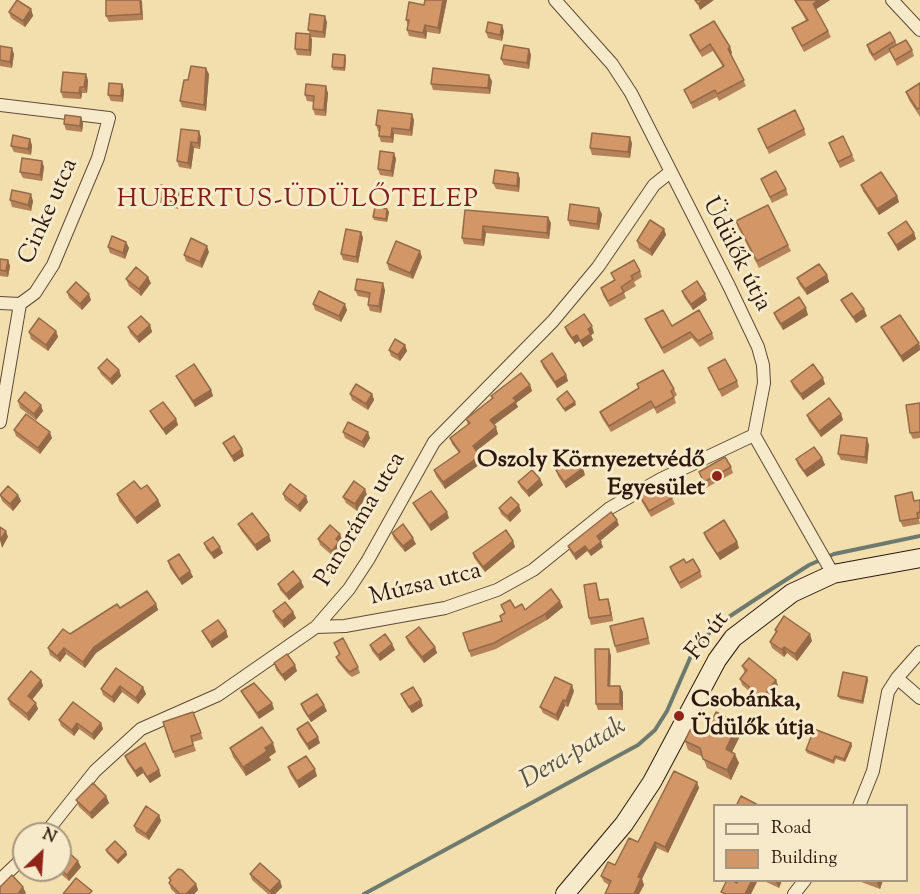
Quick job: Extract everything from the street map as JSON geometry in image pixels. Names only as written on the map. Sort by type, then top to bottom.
[{"type":"main road","name":"Fő út","points":[[565,894],[624,824],[652,782],[724,648],[749,623],[830,570],[920,558]]},
{"type":"street","name":"Üdülők útja","points":[[555,0],[612,64],[631,93],[758,347],[764,383],[754,435]]},
{"type":"street","points":[[892,0],[920,30]]},
{"type":"street","name":"Cinke utca","points":[[0,105],[109,118],[98,158],[53,265],[35,293],[20,304]]},
{"type":"street","name":"Panoráma utca","points":[[55,822],[95,771],[141,729],[218,695],[316,627],[349,589],[434,442],[553,321],[598,267],[654,185],[669,173]]},
{"type":"street","points":[[0,303],[20,304],[0,422]]},
{"type":"street","points":[[754,435],[830,570]]},
{"type":"street","name":"Múzsa utca","points":[[316,627],[345,626],[444,609],[497,590],[532,570],[610,508],[662,479],[754,435]]},
{"type":"street","points":[[860,804],[873,771],[888,692],[920,651]]},
{"type":"street","points":[[897,678],[920,698]]},
{"type":"street","points":[[0,880],[12,868]]},
{"type":"street","points":[[794,894],[803,882]]},
{"type":"building","points":[[17,0],[31,9],[23,21],[9,12]]},
{"type":"building","points":[[106,0],[140,0],[141,14],[106,16]]},
{"type":"building","points":[[425,0],[443,0],[438,28],[425,25],[423,33],[407,30],[409,2],[424,5]]},
{"type":"building","points":[[795,0],[818,0],[813,4],[828,31],[802,46],[792,28],[808,20]]},
{"type":"building","points":[[310,14],[325,16],[323,32],[308,30]]},
{"type":"building","points":[[714,21],[730,47],[728,49],[744,80],[717,94],[715,90],[691,103],[684,90],[724,66],[710,44],[700,51],[690,35]]},
{"type":"building","points":[[488,22],[502,25],[500,35],[486,32]]},
{"type":"building","points":[[890,32],[895,41],[873,55],[867,45]]},
{"type":"building","points":[[296,33],[310,34],[309,50],[295,49]]},
{"type":"building","points":[[906,40],[912,50],[895,60],[889,49]]},
{"type":"building","points":[[504,45],[529,49],[527,63],[501,59]]},
{"type":"building","points":[[0,46],[12,48],[10,62],[0,60]]},
{"type":"building","points":[[333,54],[345,55],[344,68],[332,67]]},
{"type":"building","points":[[191,66],[206,68],[204,105],[180,101],[184,80],[188,80]]},
{"type":"building","points":[[433,68],[489,75],[488,88],[431,84]]},
{"type":"building","points":[[63,72],[86,74],[84,87],[80,87],[79,93],[61,92]]},
{"type":"building","points":[[109,83],[122,84],[121,96],[108,95]]},
{"type":"building","points":[[920,83],[920,108],[917,109],[906,92]]},
{"type":"building","points":[[306,84],[326,86],[324,110],[313,109],[314,96],[305,95]]},
{"type":"building","points":[[378,110],[412,114],[410,130],[392,128],[391,137],[379,136],[380,126],[376,125]]},
{"type":"building","points":[[795,110],[804,129],[767,148],[758,129]]},
{"type":"building","points":[[65,115],[81,117],[80,126],[64,124]]},
{"type":"building","points":[[181,129],[199,131],[198,143],[191,142],[188,163],[177,161]]},
{"type":"building","points":[[592,133],[630,137],[628,152],[590,148]]},
{"type":"building","points":[[13,135],[30,139],[28,149],[11,146]]},
{"type":"building","points":[[843,136],[852,155],[838,162],[829,143]]},
{"type":"building","points":[[380,151],[394,153],[391,171],[378,169]]},
{"type":"building","points":[[22,158],[42,161],[40,175],[20,172]]},
{"type":"building","points":[[495,170],[518,173],[517,186],[493,183]]},
{"type":"building","points":[[776,171],[786,189],[770,197],[761,179]]},
{"type":"building","points":[[881,172],[897,196],[877,209],[861,185]]},
{"type":"building","points":[[161,185],[180,191],[176,203],[157,197]]},
{"type":"building","points":[[12,190],[31,194],[28,205],[10,200]]},
{"type":"building","points":[[570,204],[599,208],[597,224],[568,220]]},
{"type":"building","points":[[768,205],[788,245],[757,261],[736,221]]},
{"type":"building","points":[[375,207],[387,209],[386,219],[373,217]]},
{"type":"building","points":[[465,210],[548,217],[547,233],[483,226],[482,240],[462,238]]},
{"type":"building","points":[[650,220],[664,229],[650,250],[637,241]]},
{"type":"building","points":[[906,221],[914,233],[896,245],[888,233]]},
{"type":"building","points":[[346,229],[361,232],[356,257],[341,254]]},
{"type":"building","points":[[112,236],[126,242],[123,253],[108,247]]},
{"type":"building","points":[[191,238],[207,246],[200,262],[184,255]]},
{"type":"building","points":[[396,241],[420,251],[410,273],[387,263]]},
{"type":"building","points":[[0,259],[8,260],[6,271],[0,270]]},
{"type":"building","points":[[634,260],[640,271],[631,276],[633,279],[621,287],[624,292],[608,301],[601,288],[615,280],[611,273]]},
{"type":"building","points":[[819,264],[827,275],[805,289],[797,278]]},
{"type":"building","points":[[136,267],[148,277],[139,289],[126,279]]},
{"type":"building","points":[[357,279],[383,283],[379,306],[368,305],[370,293],[355,290]]},
{"type":"building","points":[[697,281],[705,294],[691,304],[682,291]]},
{"type":"building","points":[[76,282],[89,294],[80,304],[67,292]]},
{"type":"building","points":[[319,291],[345,304],[339,316],[313,304]]},
{"type":"building","points":[[852,293],[864,309],[853,317],[841,300]]},
{"type":"building","points":[[799,297],[806,308],[781,324],[774,313]]},
{"type":"building","points":[[663,310],[672,326],[699,310],[712,333],[698,341],[690,332],[662,348],[645,319]]},
{"type":"building","points":[[584,314],[592,326],[588,329],[591,334],[580,341],[577,335],[572,338],[565,327]]},
{"type":"building","points":[[900,315],[919,343],[901,356],[881,327]]},
{"type":"building","points":[[141,316],[150,325],[137,337],[128,327]]},
{"type":"building","points":[[39,318],[56,331],[46,345],[29,332]]},
{"type":"building","points":[[395,339],[405,345],[398,355],[389,350]]},
{"type":"building","points":[[552,353],[566,375],[555,382],[541,361]]},
{"type":"building","points":[[107,359],[119,370],[110,379],[98,368]]},
{"type":"building","points":[[725,359],[737,381],[719,390],[708,368]]},
{"type":"building","points":[[194,364],[211,390],[193,401],[176,376]]},
{"type":"building","points":[[813,364],[823,378],[801,394],[791,381]]},
{"type":"building","points":[[663,370],[674,389],[671,391],[674,397],[655,408],[651,401],[609,426],[600,412],[639,388],[637,384]]},
{"type":"building","points":[[521,373],[530,385],[513,398],[516,401],[490,420],[496,427],[473,446],[480,456],[443,482],[434,470],[460,452],[450,438],[470,423],[466,419],[493,398],[491,396]]},
{"type":"building","points":[[356,384],[372,394],[366,404],[350,394]]},
{"type":"building","points":[[567,391],[575,402],[564,409],[557,399]]},
{"type":"building","points":[[25,392],[41,405],[34,414],[18,401]]},
{"type":"building","points":[[829,398],[841,414],[819,431],[807,415]]},
{"type":"building","points":[[163,402],[176,419],[163,429],[150,411]]},
{"type":"building","points":[[920,403],[920,432],[910,433],[906,405]]},
{"type":"building","points":[[26,414],[50,432],[38,448],[14,430]]},
{"type":"building","points":[[348,422],[368,432],[362,442],[343,432]]},
{"type":"building","points":[[841,435],[867,438],[865,457],[838,454]]},
{"type":"building","points":[[234,436],[242,449],[232,456],[223,443]]},
{"type":"building","points":[[814,447],[822,458],[804,471],[796,459]]},
{"type":"building","points":[[574,457],[583,468],[564,482],[556,470]]},
{"type":"building","points":[[725,457],[731,467],[704,482],[699,472]]},
{"type":"building","points":[[532,470],[540,479],[527,491],[518,482]]},
{"type":"building","points":[[134,481],[141,489],[147,485],[158,500],[135,518],[117,494]]},
{"type":"building","points":[[354,481],[365,489],[355,504],[343,497]]},
{"type":"building","points":[[663,482],[672,498],[649,511],[640,496]]},
{"type":"building","points":[[290,484],[306,496],[298,506],[283,494]]},
{"type":"building","points":[[8,486],[18,495],[10,504],[0,495]]},
{"type":"building","points":[[431,491],[447,512],[429,525],[413,503]]},
{"type":"building","points":[[912,492],[914,501],[920,500],[918,518],[900,521],[895,496]]},
{"type":"building","points":[[511,497],[519,505],[507,516],[499,508]]},
{"type":"building","points":[[611,512],[617,520],[597,536],[601,542],[589,551],[585,546],[574,554],[568,546]]},
{"type":"building","points":[[252,513],[269,535],[255,545],[238,524]]},
{"type":"building","points":[[724,520],[737,542],[717,554],[704,533]]},
{"type":"building","points":[[403,524],[413,538],[403,546],[392,533]]},
{"type":"building","points":[[330,525],[340,534],[336,539],[339,542],[332,551],[318,539]]},
{"type":"building","points":[[0,527],[6,531],[0,540]]},
{"type":"building","points":[[506,530],[513,541],[483,567],[473,553]]},
{"type":"building","points":[[213,537],[220,547],[211,553],[204,543]]},
{"type":"building","points":[[179,554],[190,571],[179,579],[168,561]]},
{"type":"building","points":[[684,559],[686,563],[693,559],[700,571],[679,583],[670,567]]},
{"type":"building","points":[[293,571],[301,581],[286,594],[278,584]]},
{"type":"building","points":[[596,583],[599,600],[608,599],[611,615],[589,618],[584,585]]},
{"type":"building","points":[[551,589],[560,601],[545,614],[494,643],[469,651],[463,633],[502,621],[500,616],[505,613],[501,605],[510,600],[515,608],[522,604],[525,610]]},
{"type":"building","points":[[147,591],[156,604],[94,647],[83,662],[64,648],[57,656],[48,648],[63,629],[70,634],[117,604],[120,608]]},
{"type":"building","points":[[285,602],[293,612],[282,621],[273,611]]},
{"type":"building","points":[[784,616],[810,634],[795,654],[784,647],[782,650],[770,642]]},
{"type":"building","points":[[643,618],[648,638],[615,646],[610,626]]},
{"type":"building","points":[[218,620],[226,631],[210,642],[202,631]]},
{"type":"building","points":[[419,627],[435,647],[422,657],[406,637]]},
{"type":"building","points":[[385,634],[392,644],[378,655],[370,645]]},
{"type":"building","points":[[343,638],[358,667],[350,672],[336,657],[340,654],[334,643]]},
{"type":"building","points":[[595,649],[609,649],[608,686],[620,686],[620,704],[596,704]]},
{"type":"building","points":[[287,654],[295,665],[282,675],[274,663]]},
{"type":"building","points":[[749,658],[776,680],[762,698],[740,679],[747,670],[742,666]]},
{"type":"building","points":[[116,668],[143,687],[136,698],[120,686],[112,697],[101,689]]},
{"type":"building","points":[[31,671],[41,680],[28,696],[36,703],[27,714],[8,699]]},
{"type":"building","points":[[843,672],[867,677],[862,701],[838,696]]},
{"type":"building","points":[[555,677],[572,685],[566,701],[563,700],[556,715],[540,707]]},
{"type":"building","points":[[254,683],[272,703],[257,713],[241,691]]},
{"type":"building","points":[[413,687],[421,700],[409,707],[401,694]]},
{"type":"building","points":[[317,694],[324,705],[308,716],[301,704]]},
{"type":"building","points":[[73,702],[101,723],[92,734],[77,723],[72,730],[59,720]]},
{"type":"building","points":[[193,712],[201,733],[191,736],[193,745],[173,752],[163,722]]},
{"type":"building","points":[[716,712],[738,723],[726,749],[735,754],[727,770],[703,759],[700,748],[685,741],[690,730],[704,737]]},
{"type":"building","points":[[308,722],[318,737],[307,744],[297,729]]},
{"type":"building","points":[[262,727],[273,743],[265,748],[267,751],[243,767],[230,748]]},
{"type":"building","points":[[814,729],[851,743],[844,759],[835,756],[833,761],[806,750]]},
{"type":"building","points":[[145,743],[159,770],[147,777],[141,767],[135,771],[125,756]]},
{"type":"building","points":[[306,756],[315,769],[297,781],[288,767]]},
{"type":"building","points":[[674,771],[697,782],[665,847],[655,842],[638,877],[641,878],[634,894],[605,894],[611,881],[601,876],[608,862],[615,865],[629,838],[638,842]]},
{"type":"building","points":[[93,783],[106,796],[90,813],[76,800]]},
{"type":"building","points":[[741,796],[756,804],[737,804]]},
{"type":"building","points":[[146,806],[159,815],[146,834],[134,826]]},
{"type":"building","points":[[115,841],[126,852],[117,861],[106,850]]},
{"type":"building","points":[[72,856],[78,861],[72,869]]},
{"type":"building","points":[[260,863],[280,881],[270,891],[250,874]]},
{"type":"building","points":[[178,869],[196,884],[186,894],[180,894],[169,883],[171,880],[169,878]]},
{"type":"building","points":[[12,875],[12,882],[18,882],[23,887],[18,894],[0,894],[0,887]]},
{"type":"building","points":[[76,878],[92,891],[89,894],[63,894]]},
{"type":"building","points":[[726,882],[751,882],[745,894],[721,892]]},
{"type":"waterway","name":"Dera-patak","points":[[364,894],[638,745],[655,730],[667,711],[691,656],[715,626],[756,599],[809,565],[834,554],[920,536]]},
{"type":"place","name":"Oszoly Környezetvédő Egyesület","points":[[717,476]]},
{"type":"place","name":"Csobánka, Üdülők útja","points":[[679,716]]},
{"type":"district","name":"HUBERTUS-ÜDÜLŐTELEP","points":[[298,202]]}]
